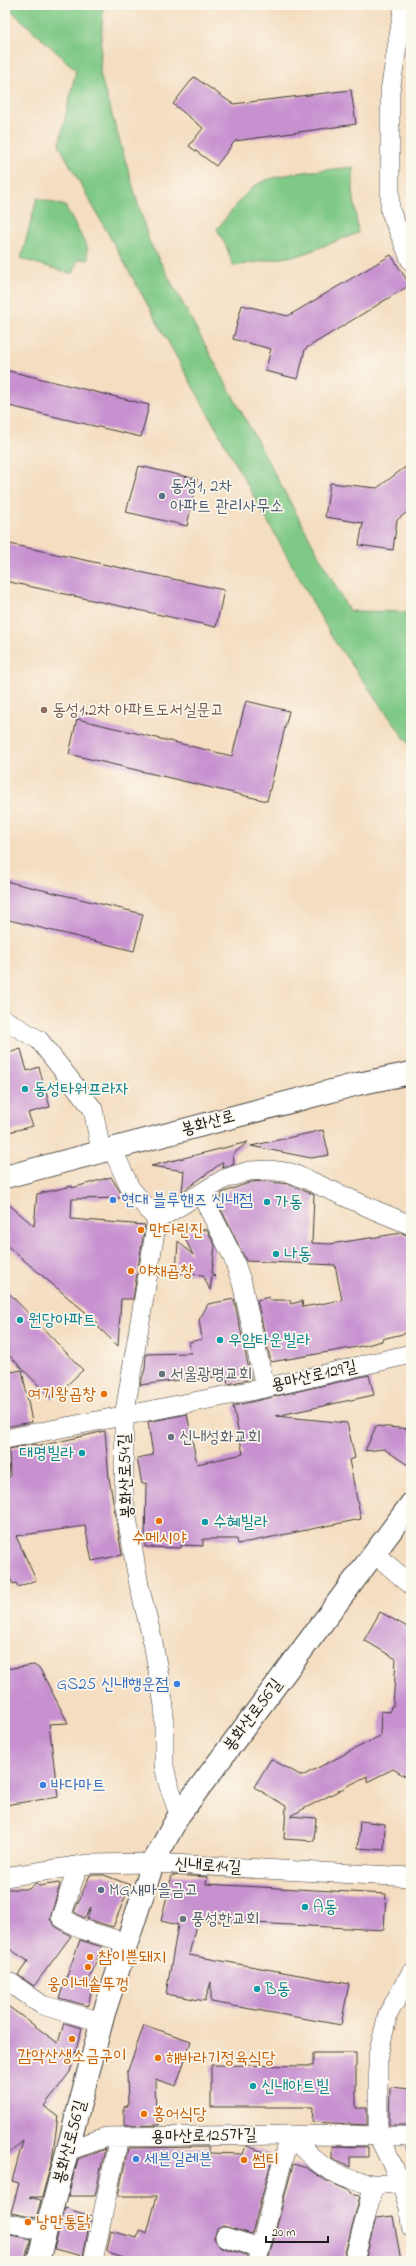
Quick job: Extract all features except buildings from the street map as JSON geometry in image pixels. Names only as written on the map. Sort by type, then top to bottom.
[{"type":"street","points":[[404,5],[390,91],[390,210],[411,261]]},
{"type":"street","points":[[5,1020],[39,1040],[93,1109],[106,1149],[130,1188],[157,1220],[201,1194],[224,1178],[249,1171],[270,1170],[291,1173],[411,1225]]},
{"type":"street","name":"봉화산로","points":[[5,1177],[106,1149],[358,1084],[411,1073]]},
{"type":"street","points":[[201,1194],[232,1255],[242,1284],[265,1388]]},
{"type":"street","name":"봉화산로54길","points":[[157,1220],[124,1417],[124,1501],[139,1585],[153,1642],[164,1706],[164,1766],[168,1783],[179,1814]]},
{"type":"street","name":"용마산로129길","points":[[5,1439],[124,1417],[265,1388],[411,1354]]},
{"type":"street","name":"봉화산로56길","points":[[38,2261],[102,2022],[154,1863],[179,1814],[411,1504]]},
{"type":"street","points":[[374,1553],[411,1585]]},
{"type":"street","name":"신내로14길","points":[[5,1877],[78,1866],[154,1863],[411,1877]]},
{"type":"street","points":[[78,1866],[62,1918],[81,1929],[127,1943]]},
{"type":"street","points":[[411,1974],[388,2014],[378,2055],[378,2136],[406,2179],[411,2227]]},
{"type":"street","points":[[5,1985],[11,1983],[42,2005],[102,2022]]},
{"type":"street","points":[[225,2237],[258,2255],[289,2135],[322,2165],[336,2174],[374,2184],[406,2179]]},
{"type":"street","name":"용마산로125가길","points":[[67,2151],[106,2137],[289,2135],[411,2136]]},
{"type":"street","points":[[97,2260],[119,2137]]},
{"type":"street","points":[[354,2261],[374,2184]]},
{"type":"street","points":[[5,2223],[45,2231]]},
{"type":"green space","points":[[5,5],[103,5],[100,74],[149,241],[349,611],[411,612],[411,747],[333,639],[59,145],[76,70]]},
{"type":"green space","points":[[353,167],[353,190],[358,233],[300,255],[233,266],[227,248],[217,229],[240,200],[251,189],[265,181],[289,174]]},
{"type":"green space","points":[[37,198],[65,206],[87,247],[88,260],[78,259],[73,274],[21,259]]},
{"type":"place","name":"동성1, 2차 아파트 관리사무소","points":[[162,496]]},
{"type":"place","name":"동성1.2차 아파트도서실문고","points":[[44,710]]},
{"type":"place","name":"동성타워프라자","points":[[25,1089]]},
{"type":"place","name":"현대 블루핸즈 신내점","points":[[113,1200]]},
{"type":"place","name":"가동","points":[[267,1202]]},
{"type":"place","name":"만다린진","points":[[141,1230]]},
{"type":"place","name":"나동","points":[[276,1254]]},
{"type":"place","name":"야채곱창","points":[[131,1271]]},
{"type":"place","name":"원당아파트","points":[[20,1320]]},
{"type":"place","name":"우암타운빌라","points":[[220,1340]]},
{"type":"place","name":"서울광명교회","points":[[162,1374]]},
{"type":"place","name":"여기왕곱창","points":[[104,1394]]},
{"type":"place","name":"신내성화교회","points":[[171,1437]]},
{"type":"place","name":"대명빌라","points":[[82,1453]]},
{"type":"place","name":"수메시야","points":[[159,1521]]},
{"type":"place","name":"수혜빌라","points":[[205,1522]]},
{"type":"place","name":"GS25 신내행운점","points":[[177,1684]]},
{"type":"place","name":"바다마트","points":[[43,1785]]},
{"type":"place","name":"MG새마을금고","points":[[101,1890]]},
{"type":"place","name":"A동","points":[[305,1907]]},
{"type":"place","name":"풍성한교회","points":[[183,1919]]},
{"type":"place","name":"참이쁜돼지","points":[[90,1957]]},
{"type":"place","name":"웅이네솥뚜껑","points":[[88,1967]]},
{"type":"place","name":"B동","points":[[257,1989]]},
{"type":"place","name":"감악산생소금구이","points":[[72,2039]]},
{"type":"place","name":"해바라기정육식당","points":[[158,2058]]},
{"type":"place","name":"신내아트빌","points":[[253,2086]]},
{"type":"place","name":"홍어식당","points":[[144,2114]]},
{"type":"place","name":"세븐일레븐","points":[[136,2159]]},
{"type":"place","name":"썸티","points":[[244,2160]]},
{"type":"place","name":"낭만통닭","points":[[28,2222]]}]
